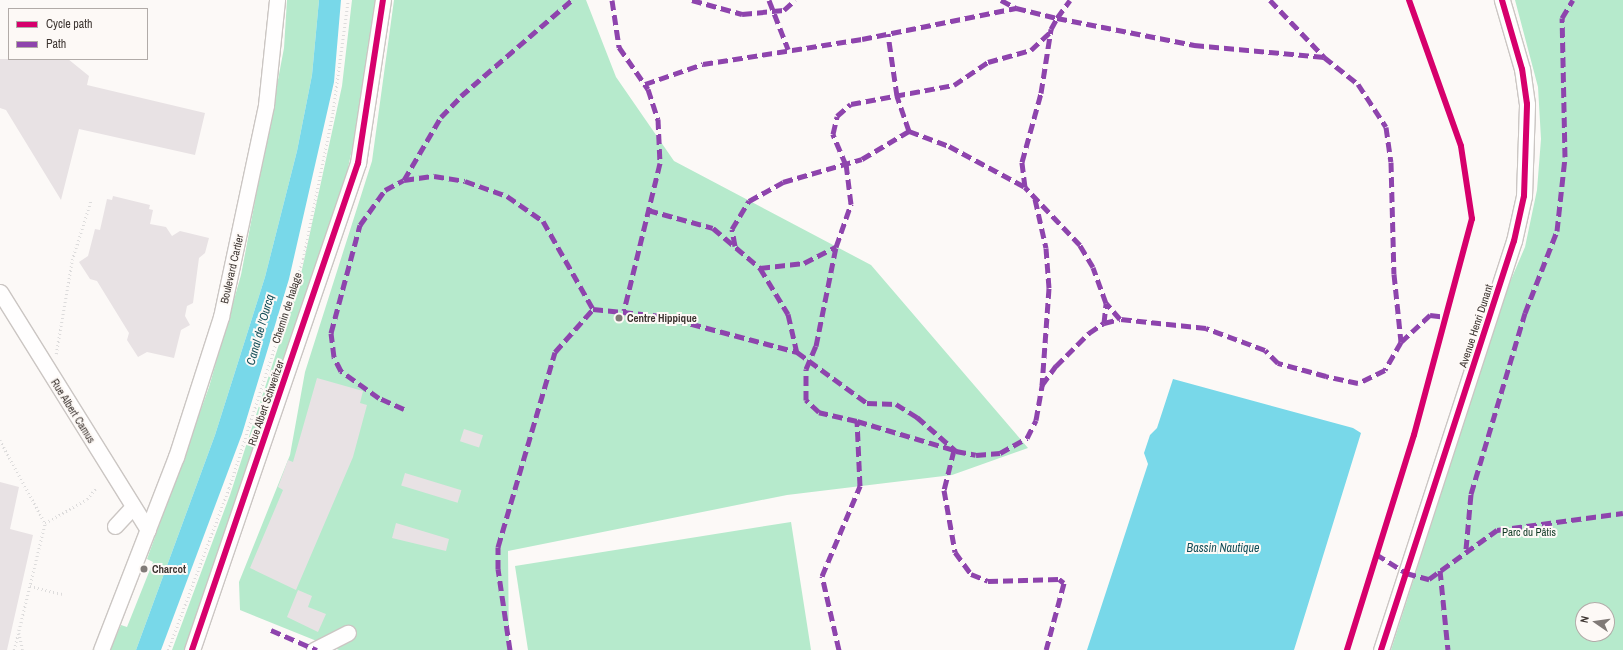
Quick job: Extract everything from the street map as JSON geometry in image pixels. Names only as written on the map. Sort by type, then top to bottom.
[{"type":"street","name":"Boulevard Cartier","points":[[101,650],[148,530],[221,317],[266,105],[277,0]]},
{"type":"street","name":"Rue Albert Schweitzer","points":[[192,650],[358,163],[383,0]]},
{"type":"street","name":"Avenue Henri Dunant","points":[[1380,650],[1514,241],[1524,196],[1527,104],[1522,69],[1502,0]]},
{"type":"street","name":"Rue Albert Camus","points":[[0,292],[50,374],[73,400],[100,442],[121,476],[132,508],[148,530]]},
{"type":"street","points":[[115,526],[132,508]]},
{"type":"street","points":[[314,650],[348,634]]},
{"type":"path","points":[[50,374],[61,338],[72,260],[91,200]]},
{"type":"path","points":[[0,440],[46,523],[14,650]]},
{"type":"path","points":[[46,523],[87,499],[96,488]]},
{"type":"path","points":[[30,586],[62,594]]},
{"type":"path","points":[[19,632],[23,650]]},
{"type":"green space","points":[[287,0],[319,0],[312,75],[297,151],[265,277],[215,435],[136,650],[110,650],[121,625],[127,627],[153,562],[147,559],[209,387],[241,275],[284,48]]},
{"type":"green space","points":[[352,0],[377,0],[373,53],[346,177],[234,514],[185,650],[172,650],[230,495],[299,283],[342,86]]},
{"type":"green space","name":"Centre Hippique","points":[[394,0],[586,0],[616,77],[674,161],[871,265],[1028,448],[952,475],[787,495],[508,551],[509,650],[339,650],[240,610],[239,582],[290,455],[305,372],[372,161]]},
{"type":"green space","name":"Parc du Pâtis","points":[[1515,0],[1623,0],[1623,650],[1391,650],[1507,289],[1525,247],[1537,190],[1541,139],[1538,87]]},
{"type":"green space","points":[[791,522],[811,650],[528,650],[515,566]]},
{"type":"water","name":"Canal de l'Ourcq","points":[[319,0],[341,0],[334,82],[289,279],[242,434],[161,650],[136,650],[215,435],[265,277],[297,151],[312,75]]},
{"type":"water","name":"Bassin Nautique","points":[[1173,379],[1353,428],[1361,433],[1294,650],[1087,650],[1148,464],[1144,453],[1150,435],[1157,428]]},
{"type":"building","points":[[0,59],[69,60],[89,76],[87,85],[205,113],[195,155],[79,129],[61,200],[6,110],[0,108]]},
{"type":"building","points":[[113,196],[150,205],[149,209],[153,210],[150,224],[166,227],[172,236],[180,231],[209,238],[205,253],[199,258],[193,303],[187,306],[185,316],[190,325],[181,330],[174,358],[147,352],[138,357],[127,340],[129,333],[97,281],[90,279],[79,262],[88,256],[95,229],[100,230],[107,199],[112,200]]},
{"type":"building","points":[[317,378],[363,391],[360,403],[367,405],[353,457],[296,590],[250,568],[283,490],[278,487],[288,460],[293,462]]},
{"type":"building","points":[[464,429],[483,435],[479,448],[460,441]]},
{"type":"building","points":[[405,473],[461,490],[458,503],[401,485]]},
{"type":"building","points":[[0,482],[19,487],[10,529],[33,535],[7,650],[0,650]]},
{"type":"building","points":[[396,523],[449,539],[446,551],[392,538]]},
{"type":"building","points":[[298,590],[312,596],[308,607],[326,614],[318,632],[287,617]]},
{"type":"marked path","points":[[404,180],[441,117],[461,96],[572,0]]},
{"type":"marked path","points":[[612,0],[619,47],[648,89],[658,119],[660,163],[624,311]]},
{"type":"marked path","points":[[692,0],[742,14],[784,10],[795,0]]},
{"type":"marked path","points":[[769,0],[788,49]]},
{"type":"marked path","points":[[1001,0],[1016,8]]},
{"type":"marked path","points":[[645,84],[703,64],[862,39],[1016,8],[1057,18],[1070,0]]},
{"type":"marked path","points":[[1270,0],[1324,57]]},
{"type":"marked path","points":[[1466,549],[1471,494],[1525,313],[1557,231],[1565,157],[1562,18],[1573,0]]},
{"type":"marked path","points":[[1104,323],[1106,303],[1093,267],[1080,245],[1025,187],[1022,162],[1041,93],[1051,29],[1057,18],[1194,45],[1324,57],[1358,84],[1386,127],[1391,162],[1394,274],[1401,342],[1385,370],[1358,383],[1278,363],[1265,350],[1206,328],[1120,319]]},
{"type":"marked path","points":[[839,650],[822,576],[860,486],[857,421],[819,412],[806,400],[806,369],[816,346],[836,247],[851,204],[846,165],[833,134],[837,116],[851,104],[954,85],[988,62],[1031,50],[1050,32]]},
{"type":"marked path","points":[[735,246],[732,229],[749,201],[783,182],[862,159],[909,131],[897,96],[888,34]]},
{"type":"marked path","points":[[909,131],[949,146],[1025,187]]},
{"type":"marked path","points":[[404,409],[379,398],[341,371],[334,357],[331,333],[360,225],[385,190],[404,180],[434,176],[465,181],[507,196],[543,221],[593,309]]},
{"type":"marked path","points":[[1035,199],[1046,248],[1049,288],[1042,385]]},
{"type":"marked path","points":[[648,210],[713,228],[760,268],[788,314],[797,352]]},
{"type":"marked path","points":[[760,268],[804,263],[836,247]]},
{"type":"marked path","points":[[510,650],[498,569],[498,547],[555,352],[593,309],[662,316],[797,352],[867,403],[896,404],[917,417],[956,451],[976,455],[1000,453],[1027,438],[1036,420],[1042,385],[1056,366],[1089,333],[1104,323],[1120,319],[1106,303]]},
{"type":"marked path","points":[[1401,342],[1430,315],[1447,317]]},
{"type":"marked path","points":[[857,421],[954,450],[944,490],[955,552],[971,574],[988,581],[1059,579],[1064,583],[1046,650]]},
{"type":"marked path","points":[[1376,554],[1406,573],[1429,579],[1497,530],[1623,513]]},
{"type":"marked path","points":[[1440,570],[1448,650]]},
{"type":"marked path","points":[[271,630],[317,650]]},
{"type":"cycle path","points":[[192,650],[358,163],[383,0]]},
{"type":"cycle path","points":[[1347,650],[1414,435],[1472,219],[1461,146],[1409,0]]},
{"type":"cycle path","points":[[1381,650],[1514,241],[1524,196],[1527,104],[1522,69],[1502,0]]},
{"type":"place","name":"Centre Hippique","points":[[619,318]]},
{"type":"place","name":"Charcot","points":[[144,569]]}]
